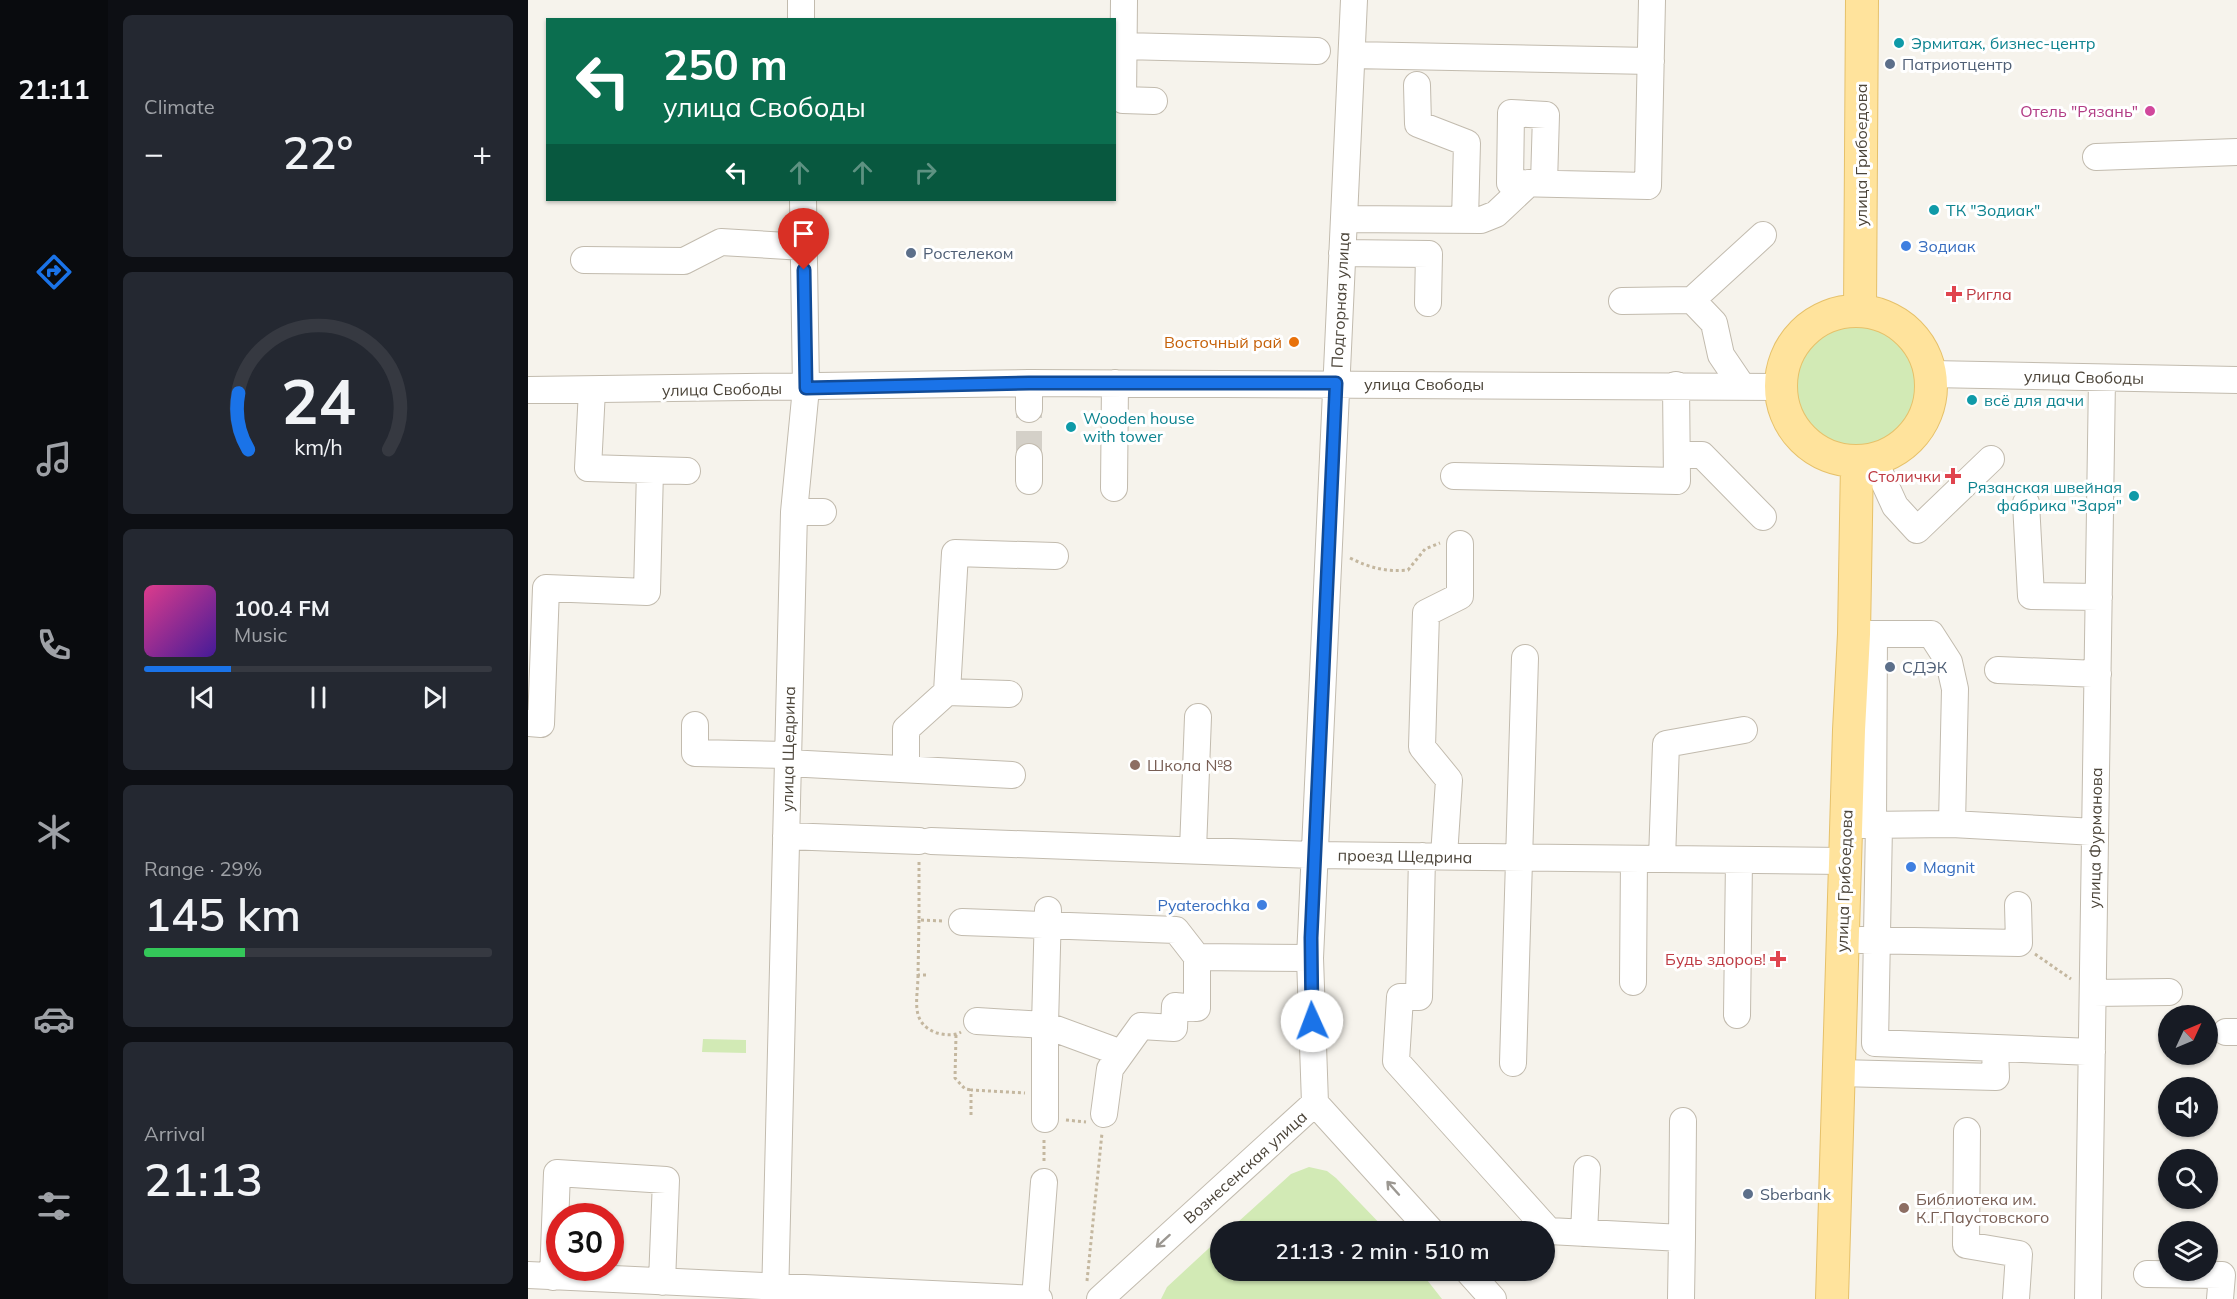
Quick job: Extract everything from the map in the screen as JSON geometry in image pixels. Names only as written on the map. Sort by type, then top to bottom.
[{"type":"main road","name":"улица Грибоедова","points":[[1860,310],[1862,0]]},
{"type":"main road","points":[[1860,310],[1889,318],[1906,329],[1922,349],[1930,374],[1930,401],[1922,424],[1898,449],[1865,461],[1837,460],[1812,448],[1794,431],[1783,409],[1780,387],[1785,357],[1798,336],[1816,321],[1836,313],[1860,310]]},
{"type":"main road","name":"улица Грибоедова","points":[[1832,1299],[1844,861],[1866,825],[1865,461]]},
{"type":"street","points":[[801,0],[801,18]]},
{"type":"street","points":[[1124,0],[1123,100],[1154,101]]},
{"type":"street","name":"Подгорная улица","points":[[1315,1103],[1310,958],[1354,0]]},
{"type":"street","points":[[1344,219],[1429,215],[1481,220],[1496,214],[1537,183],[1648,186],[1652,0]]},
{"type":"street","points":[[1123,46],[1317,51]]},
{"type":"street","points":[[1352,55],[1651,60]]},
{"type":"street","points":[[1417,85],[1418,124],[1467,143],[1465,220]]},
{"type":"street","points":[[2096,157],[2237,152]]},
{"type":"street","name":"улица Щедрина","points":[[776,1293],[794,512],[806,388],[803,201]]},
{"type":"street","points":[[1622,301],[1692,300],[1763,235]]},
{"type":"street","points":[[584,260],[684,261],[721,242],[804,247]]},
{"type":"street","points":[[1342,253],[1429,254],[1428,303]]},
{"type":"street","points":[[1692,300],[1714,323],[1721,355],[1742,386]]},
{"type":"street","name":"улица Свободы","points":[[1930,374],[2237,380]]},
{"type":"street","name":"улица Фурманова","points":[[2088,1299],[2102,378]]},
{"type":"street","points":[[1029,383],[1029,410]]},
{"type":"street","name":"улица Свободы","points":[[528,390],[806,388],[1029,383],[1780,387]]},
{"type":"street","points":[[1114,488],[1115,383]]},
{"type":"street","points":[[1454,476],[1677,481],[1676,385]]},
{"type":"street","points":[[592,390],[588,468],[687,471]]},
{"type":"street","points":[[1677,455],[1702,455],[1762,517]]},
{"type":"street","points":[[1865,461],[1895,506],[1917,530],[1991,459]]},
{"type":"street","points":[[528,723],[541,724],[546,588],[647,592],[650,470]]},
{"type":"street","points":[[2026,503],[2031,596],[2099,597]]},
{"type":"street","points":[[794,512],[823,512]]},
{"type":"street","points":[[1460,544],[1460,596],[1426,613],[1422,747],[1449,780],[1433,856],[1419,997],[1400,997],[1396,1061],[1549,1232],[1682,1238]]},
{"type":"street","points":[[947,692],[955,553],[1055,556]]},
{"type":"street","points":[[1864,634],[1931,634],[1949,662],[1955,689],[1952,824]]},
{"type":"street","points":[[1513,1063],[1525,658]]},
{"type":"street","points":[[1998,670],[2098,674]]},
{"type":"street","points":[[906,769],[906,729],[947,692],[1009,694]]},
{"type":"street","points":[[1192,850],[1198,717]]},
{"type":"street","points":[[695,725],[695,753],[1012,775]]},
{"type":"street","points":[[1662,859],[1666,744],[1744,730]]},
{"type":"street","points":[[2092,1052],[1875,1043],[1877,939],[1866,825],[1952,824],[2095,832]]},
{"type":"street","name":"проезд Щедрина","points":[[786,836],[1314,855],[1844,861]]},
{"type":"street","points":[[1633,982],[1634,858]]},
{"type":"street","points":[[1737,1015],[1738,860]]},
{"type":"street","points":[[1842,940],[2019,943],[2018,905]]},
{"type":"street","points":[[1045,1107],[1048,917]]},
{"type":"street","points":[[962,922],[1048,917],[1124,921],[1176,930],[1197,957],[1197,1008],[1175,1006],[1174,1028],[1141,1026],[1110,1069],[1104,1119]]},
{"type":"street","points":[[1197,957],[1310,958]]},
{"type":"street","points":[[2093,993],[2169,992]]},
{"type":"street","points":[[977,1021],[1046,1025],[1121,1053]]},
{"type":"street","points":[[1839,1073],[1996,1077],[1995,1049]]},
{"type":"street","name":"Вознесенская улица","points":[[1093,1291],[1315,1103],[1422,1221]]},
{"type":"street","points":[[1682,1299],[1683,1121]]},
{"type":"street","points":[[1967,1131],[1966,1245],[2019,1254],[2016,1299]]},
{"type":"street","points":[[1584,1233],[1587,1169]]},
{"type":"street","points":[[662,1282],[666,1180],[557,1173],[540,1276],[662,1282],[776,1293],[1040,1299]]},
{"type":"street","points":[[1035,1299],[1044,1182]]},
{"type":"street","points":[[2147,1274],[2222,1275],[2220,1299]]},
{"type":"street","points":[[1477,1281],[1493,1299]]},
{"type":"path","points":[[1328,552],[1389,572],[1408,570],[1425,549],[1437,543],[1460,544]]},
{"type":"path","points":[[925,841],[917,1019],[925,1028],[941,1034],[956,1035],[955,1077],[965,1089],[1104,1119],[1093,1291]]},
{"type":"path","points":[[920,920],[962,922]]},
{"type":"path","points":[[2019,943],[2093,993]]},
{"type":"path","points":[[918,975],[928,975]]},
{"type":"path","points":[[971,1090],[971,1115]]},
{"type":"path","points":[[1044,1182],[1045,1107]]},
{"type":"green space","points":[[1856,320],[1881,325],[1903,339],[1917,361],[1922,386],[1917,411],[1903,433],[1881,447],[1856,452],[1831,447],[1809,433],[1795,411],[1790,386],[1795,361],[1809,339],[1831,325]]},
{"type":"green space","points":[[703,1039],[746,1040],[746,1053],[702,1052]]},
{"type":"green space","points":[[1309,1167],[1327,1171],[1377,1221],[1239,1221],[1291,1174]]},
{"type":"green space","points":[[1210,1247],[1210,1281],[1428,1281],[1442,1299],[1161,1299],[1167,1287]]},
{"type":"tunnel","points":[[1029,409],[1029,457]]},
{"type":"place","name":"Эрмитаж, бизнес-центр","points":[[1899,43]]},
{"type":"place","name":"Патриотцентр","points":[[1890,64]]},
{"type":"place","name":"Отель \"Рязань\"","points":[[2150,111]]},
{"type":"place","name":"ТК \"Зодиак\"","points":[[1934,210]]},
{"type":"place","name":"Зодиак","points":[[1906,246]]},
{"type":"place","name":"Ростелеком","points":[[911,253]]},
{"type":"place","name":"Ригла","points":[[1954,294]]},
{"type":"place","name":"Восточный рай","points":[[1294,342]]},
{"type":"place","name":"всё для дачи","points":[[1972,400]]},
{"type":"place","name":"Wooden house with tower","points":[[1071,427]]},
{"type":"place","name":"Столички","points":[[1953,476]]},
{"type":"place","name":"Рязанская швейная фабрика \"Заря\"","points":[[2134,496]]},
{"type":"place","name":"СДЭК","points":[[1890,667]]},
{"type":"place","name":"Школа №8","points":[[1135,765]]},
{"type":"place","name":"Magnit","points":[[1911,867]]},
{"type":"place","name":"Pyaterochka","points":[[1262,905]]},
{"type":"place","name":"Будь здоров!","points":[[1778,959]]},
{"type":"place","name":"Sberbank","points":[[1748,1194]]},
{"type":"place","name":"Библиотека им. К.Г.Паустовского","points":[[1904,1208]]},
{"type":"route","points":[[804,270],[806,388],[1029,383],[1336,383],[1315,821],[1310,958],[1312,1021]]}]
